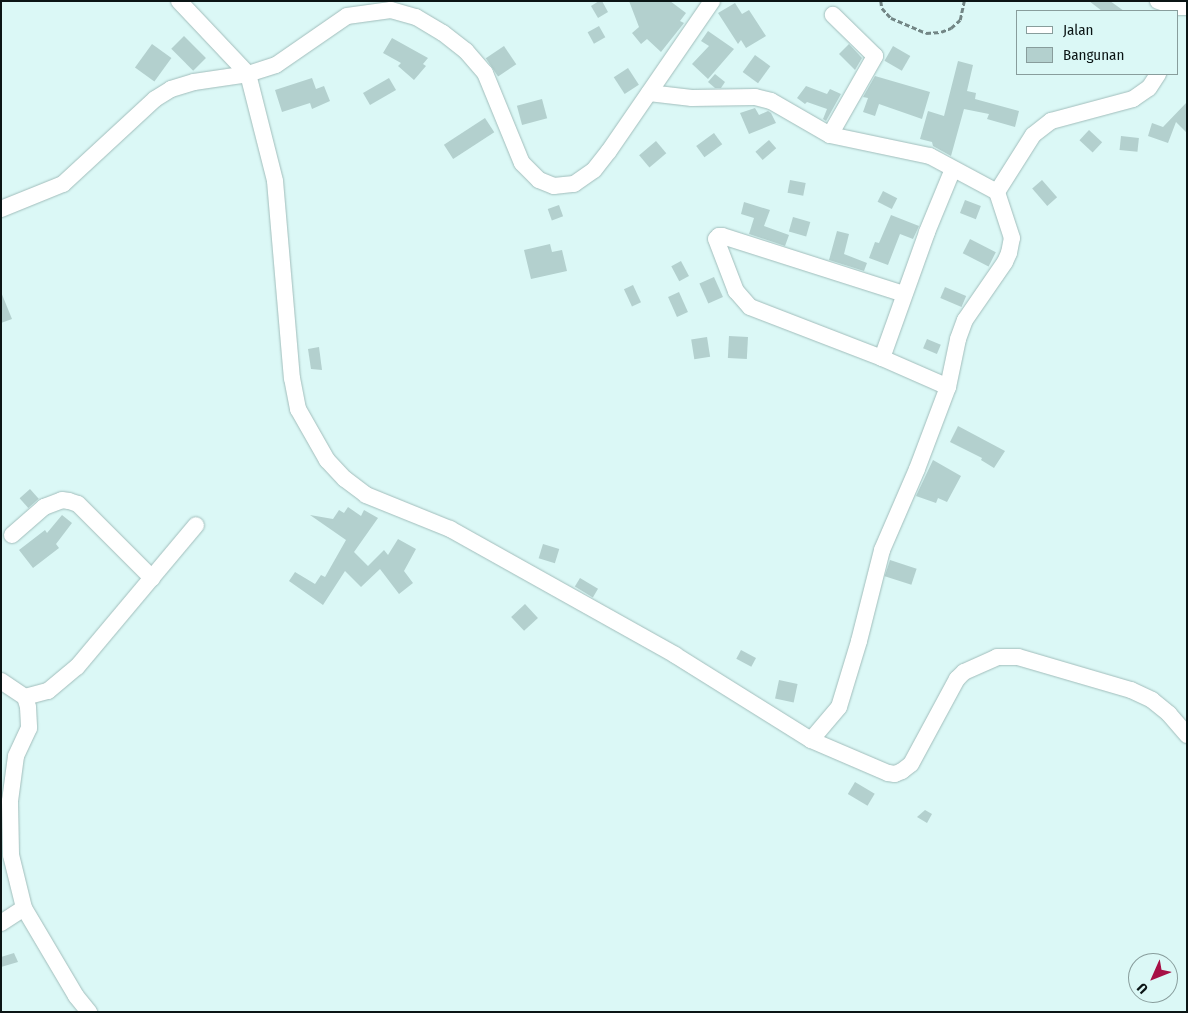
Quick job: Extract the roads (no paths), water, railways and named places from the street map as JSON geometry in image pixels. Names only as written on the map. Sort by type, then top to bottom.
[{"type":"street","points":[[179,1],[248,74],[275,181],[292,378],[298,410],[327,460],[345,479],[366,495],[450,529],[675,656],[811,740],[888,773],[895,774],[911,764],[957,679],[964,672],[997,658],[1018,657],[1145,696],[1169,714],[1187,735]]},
{"type":"street","points":[[1,209],[64,184],[154,99],[171,89],[180,85],[248,74],[276,65],[347,16],[391,10],[416,17],[443,33],[466,52],[485,73],[522,163],[539,180],[554,186],[574,184],[594,170],[712,1]]},
{"type":"street","points":[[1158,1],[1179,8]]},
{"type":"street","points":[[830,135],[875,56],[833,15]]},
{"type":"street","points":[[996,192],[1033,135],[1046,124],[1051,121],[1133,99],[1149,88],[1157,75]]},
{"type":"street","points":[[649,93],[692,98],[755,97],[780,105],[830,135],[930,156],[996,192],[1012,238],[1009,253],[965,320],[958,339],[948,387],[917,469],[882,550],[848,682],[839,707],[811,740]]},
{"type":"street","points":[[882,358],[904,294],[953,169]]},
{"type":"street","points":[[904,294],[722,236],[716,239],[736,291],[750,307],[882,358],[948,387]]},
{"type":"street","points":[[12,536],[44,507],[62,500],[69,501],[78,504],[152,578]]},
{"type":"street","points":[[25,697],[48,690],[77,667],[196,526]]},
{"type":"street","points":[[1,681],[25,697],[28,706],[29,728],[9,757],[11,855],[24,908],[76,996],[89,1012]]},
{"type":"street","points":[[1,923],[24,908]]}]
